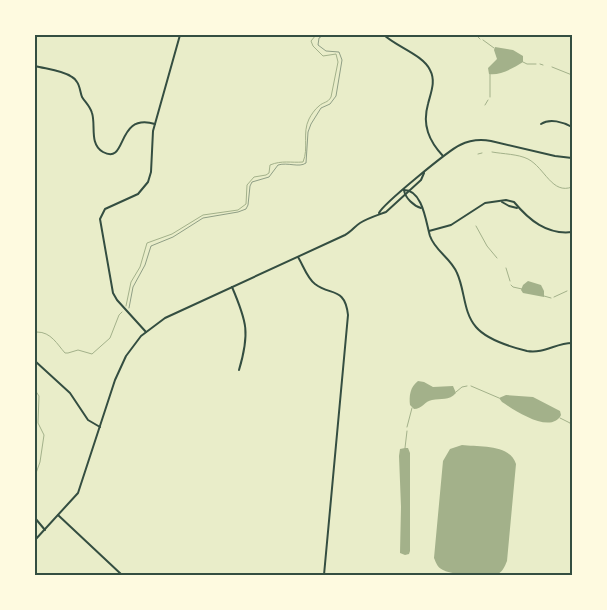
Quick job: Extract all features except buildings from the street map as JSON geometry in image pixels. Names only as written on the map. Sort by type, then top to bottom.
[{"type":"street","points":[[146,332],[113,293],[100,219],[106,209],[138,194],[148,182],[151,172],[152,135],[180,35]]},
{"type":"street","points":[[384,35],[393,43],[422,60],[430,68],[433,86],[426,110],[426,125],[430,140],[443,156]]},
{"type":"street","points":[[35,66],[69,75],[77,82],[83,99],[92,111],[94,140],[97,146],[104,152],[110,153],[118,150],[133,124],[141,121],[155,124]]},
{"type":"street","points":[[541,124],[552,121],[572,127]]},
{"type":"street","points":[[379,213],[383,207],[404,190],[416,177],[424,173],[459,145],[481,140],[572,158]]},
{"type":"street","points":[[35,544],[36,539],[78,493],[122,364],[130,350],[146,332],[165,318],[298,257],[352,231],[360,223],[379,213],[390,210],[421,180],[424,173]]},
{"type":"street","points":[[404,190],[410,191],[421,202],[431,239],[458,273],[470,319],[479,331],[494,340],[530,351],[543,351],[562,344],[572,343]]},
{"type":"street","points":[[404,190],[405,196],[417,207],[422,208]]},
{"type":"street","points":[[429,231],[451,225],[485,203],[512,201],[516,203],[517,208]]},
{"type":"street","points":[[502,202],[517,208],[543,228],[559,232],[572,232]]},
{"type":"street","points":[[298,257],[314,283],[334,291],[341,297],[346,305],[348,315],[324,575]]},
{"type":"street","points":[[232,287],[246,326],[245,349],[239,370]]},
{"type":"street","points":[[35,361],[70,393],[88,420],[100,427]]},
{"type":"street","points":[[58,515],[122,575]]},
{"type":"street","points":[[35,518],[45,530]]},
{"type":"street","points":[[161,575],[182,575]]},
{"type":"path","points":[[128,312],[133,288],[145,264],[151,246],[173,237],[203,218],[241,211],[248,205],[252,182],[269,177],[278,165],[302,166],[306,163],[309,128],[321,108],[334,100],[341,66],[339,52],[326,51],[318,46],[319,38],[324,35]]},
{"type":"shaded area","points":[[495,47],[513,50],[523,56],[523,62],[502,73],[489,74],[488,68],[497,59]]},
{"type":"shaded area","points":[[528,281],[541,285],[544,297],[523,293],[521,290],[523,285]]},
{"type":"shaded area","points":[[418,381],[433,387],[453,386],[456,393],[448,398],[435,399],[414,409],[410,405],[410,395],[413,386]]},
{"type":"shaded area","points":[[506,395],[533,397],[560,411],[561,415],[556,421],[549,423],[532,419],[502,402],[499,398]]},
{"type":"shaded area","points":[[462,445],[501,450],[513,458],[516,464],[507,561],[505,567],[498,574],[487,576],[447,572],[440,568],[434,558],[443,461],[450,449]]},
{"type":"shaded area","points":[[408,448],[410,453],[410,551],[409,554],[405,555],[400,553],[399,456],[400,449]]},
{"type":"waterway","points":[[126,306],[131,282],[140,267],[147,243],[172,234],[203,215],[238,210],[246,204],[247,185],[254,177],[269,173],[270,165],[283,162],[303,162],[307,124],[316,109],[331,97],[338,62],[336,54],[323,56],[313,46],[311,41],[316,35]]},
{"type":"waterway","points":[[476,35],[480,39]]},
{"type":"waterway","points":[[483,40],[494,48]]},
{"type":"waterway","points":[[523,62],[536,64]]},
{"type":"waterway","points":[[552,67],[572,75]]},
{"type":"waterway","points":[[490,74],[490,97]]},
{"type":"waterway","points":[[485,105],[488,100]]},
{"type":"waterway","points":[[492,152],[524,157],[534,163],[554,184],[559,187],[572,187]]},
{"type":"waterway","points":[[478,154],[482,153]]},
{"type":"waterway","points":[[476,226],[487,246],[497,258]]},
{"type":"waterway","points":[[506,268],[510,281]]},
{"type":"waterway","points":[[511,285],[522,289]]},
{"type":"waterway","points":[[554,297],[567,291]]},
{"type":"waterway","points":[[544,296],[551,298]]},
{"type":"waterway","points":[[35,335],[37,332],[46,334],[65,353],[78,350],[92,354],[110,338],[122,312]]},
{"type":"waterway","points":[[456,392],[462,387],[467,386]]},
{"type":"waterway","points":[[471,386],[499,398]]},
{"type":"waterway","points":[[35,390],[39,396],[38,423],[44,435],[40,462],[35,476]]},
{"type":"waterway","points":[[407,427],[412,408]]},
{"type":"waterway","points":[[560,418],[572,426]]},
{"type":"waterway","points":[[405,448],[407,431]]}]
